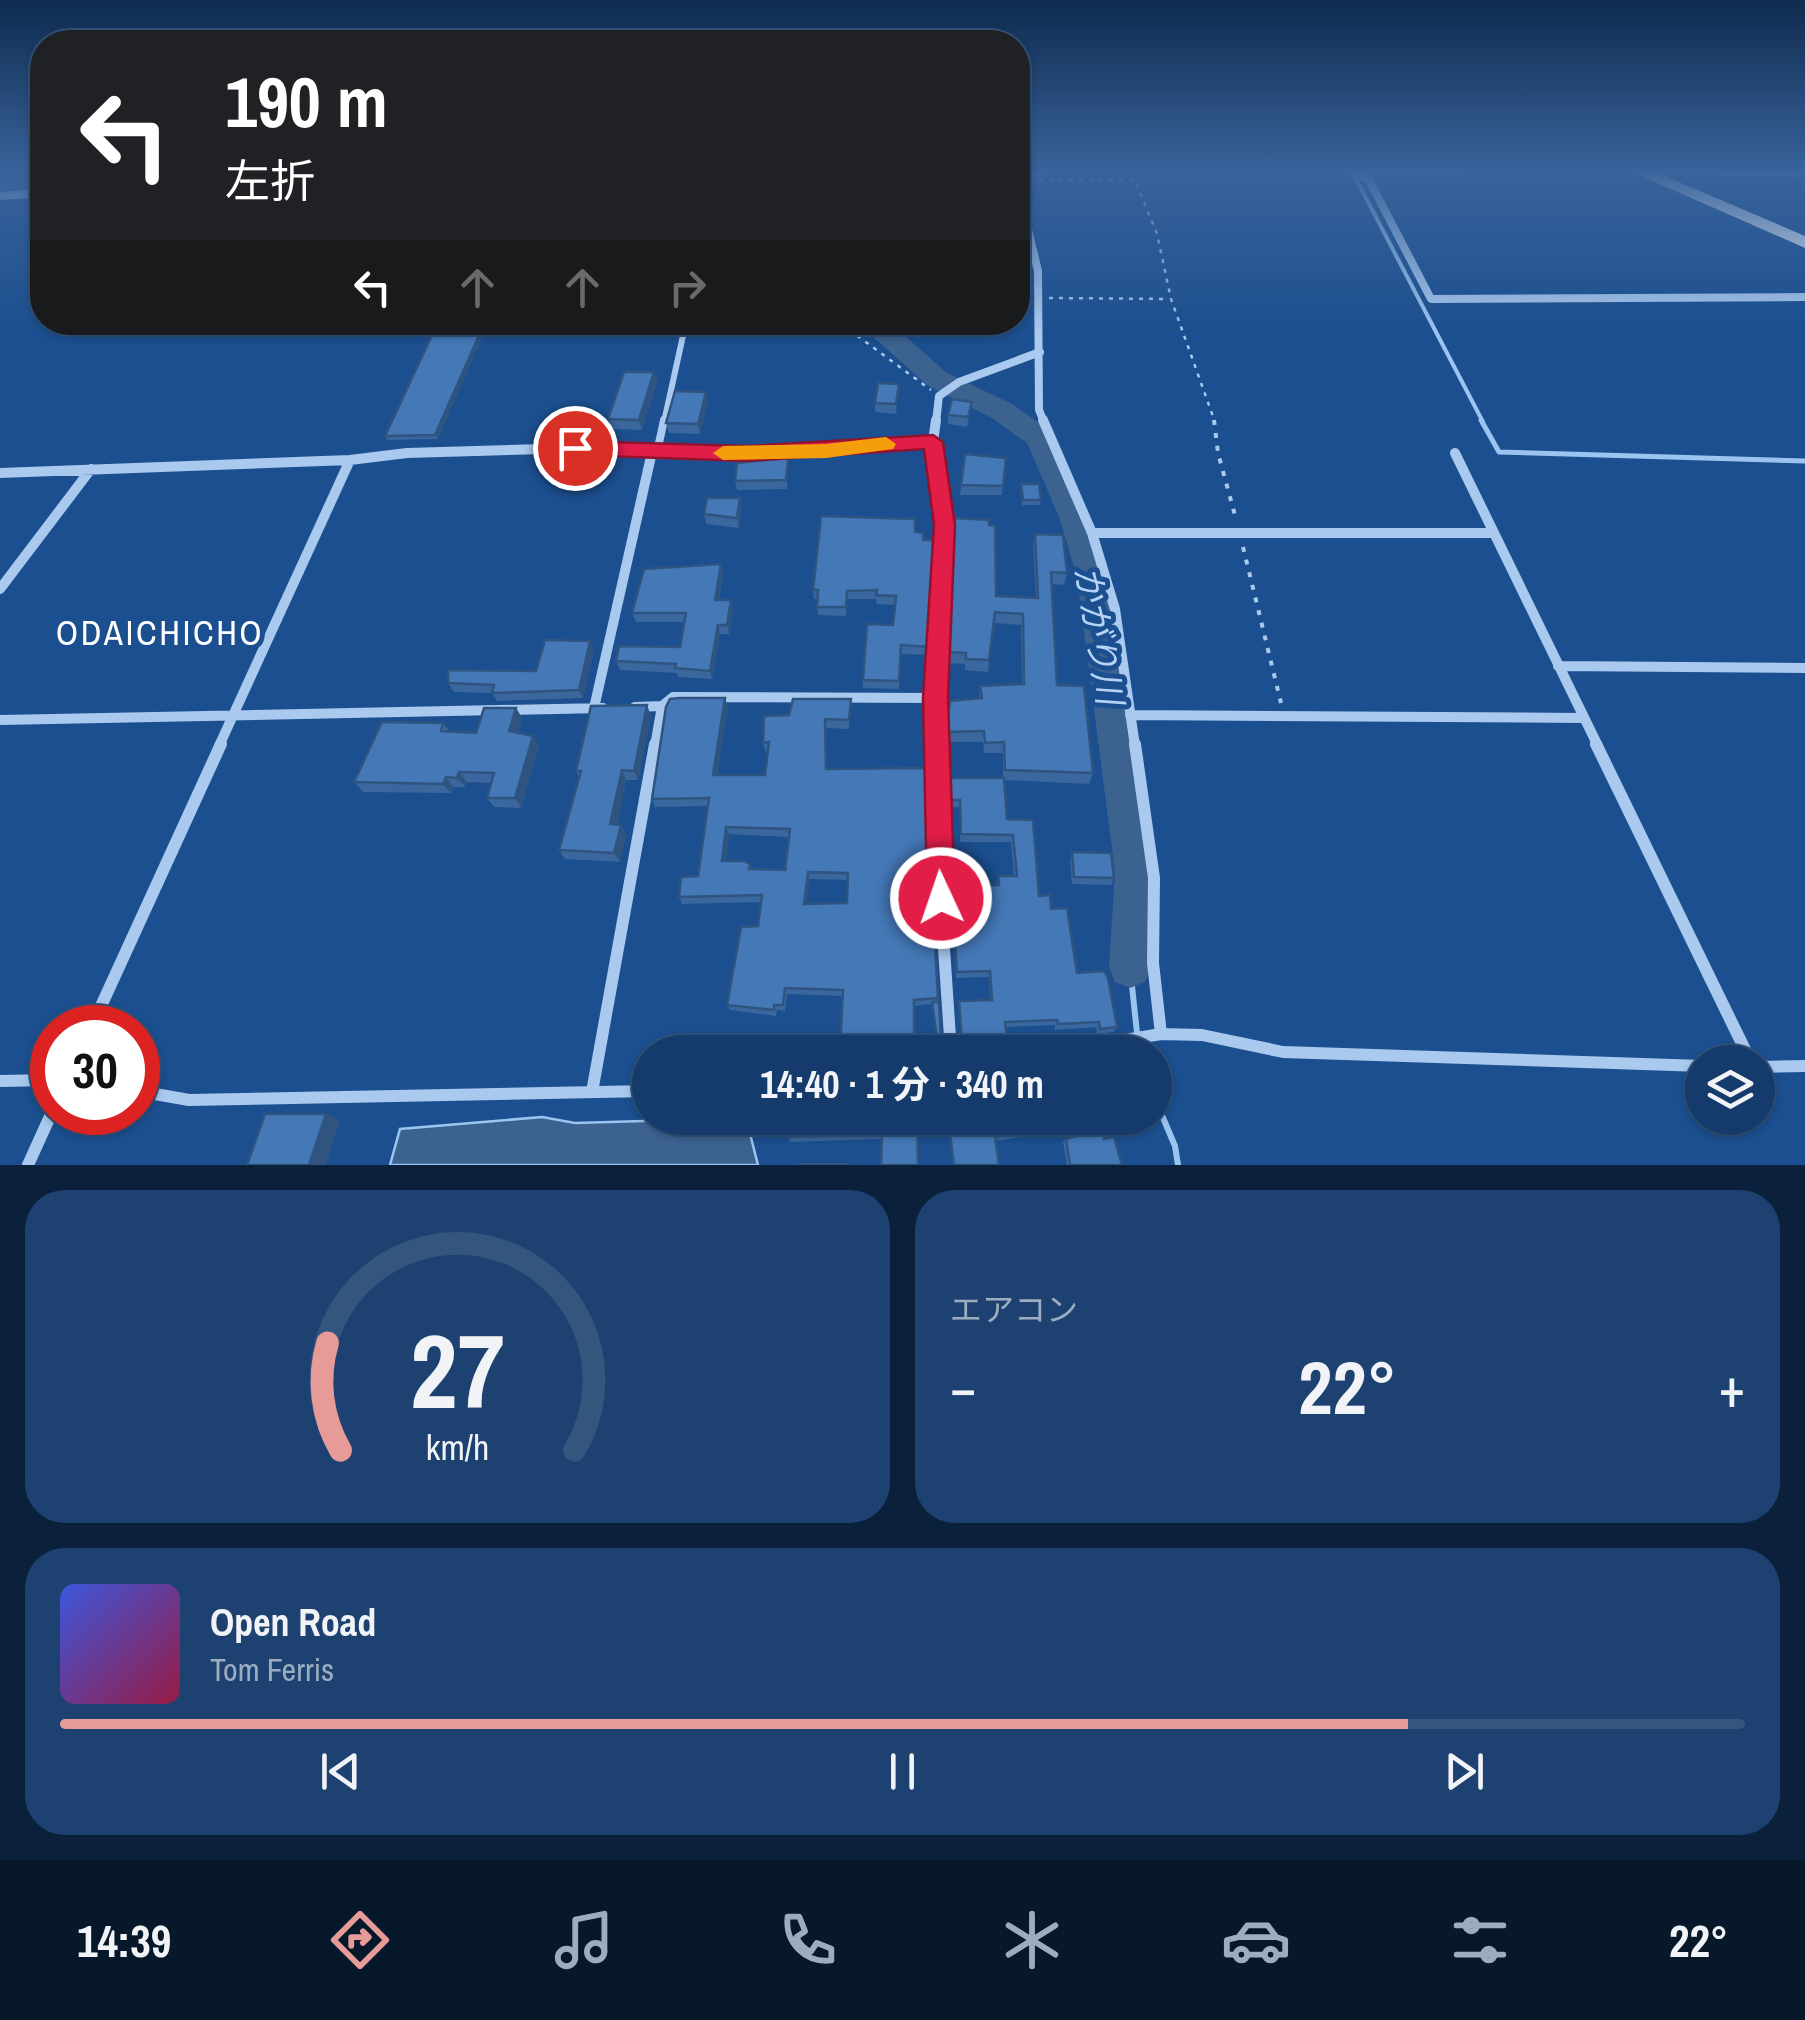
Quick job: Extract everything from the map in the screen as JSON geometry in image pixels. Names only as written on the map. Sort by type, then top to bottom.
[{"type":"main road","points":[[1762,225],[1805,244]]},
{"type":"street","points":[[1393,225],[1431,299],[1805,296]]},
{"type":"street","points":[[1030,236],[1038,270],[1039,410],[1092,533],[1116,609],[1154,878],[1153,962],[1160,1034]]},
{"type":"street","points":[[950,1035],[938,860],[936,698],[944,525],[933,442],[940,394],[959,382],[1040,352]]},
{"type":"street","points":[[0,473],[575,448],[652,452],[826,451],[933,442]]},
{"type":"street","points":[[594,708],[652,452]]},
{"type":"street","points":[[1456,454],[1743,1045]]},
{"type":"street","points":[[101,1005],[350,460]]},
{"type":"street","points":[[0,589],[91,470]]},
{"type":"street","points":[[1092,533],[1494,533]]},
{"type":"street","points":[[1558,666],[1805,668]]},
{"type":"street","points":[[628,707],[662,706],[673,697],[936,698]]},
{"type":"street","points":[[592,1092],[662,706]]},
{"type":"street","points":[[0,720],[232,713],[498,714],[611,708]]},
{"type":"street","points":[[1130,716],[1584,718]]},
{"type":"street","points":[[1154,1035],[1202,1035],[1283,1052],[1685,1065]]},
{"type":"street","points":[[1775,1067],[1805,1066]]},
{"type":"street","points":[[0,1081],[30,1080]]},
{"type":"street","points":[[160,1095],[189,1100],[313,1100],[632,1091]]},
{"type":"street","points":[[28,1165],[42,1135]]},
{"type":"lane","points":[[652,452],[659,443],[683,335]]},
{"type":"path","points":[[1154,225],[1172,299],[1215,422],[1218,453],[1284,718]]},
{"type":"path","points":[[1039,298],[1172,299]]},
{"type":"path","points":[[857,335],[940,394]]},
{"type":"water","points":[[542,1117],[575,1123],[632,1121],[632,1135],[750,1135],[758,1165],[390,1165],[400,1129]]},
{"type":"building","points":[[432,335],[479,335],[435,435],[385,436]]},
{"type":"building","points":[[624,372],[654,372],[639,420],[608,419]]},
{"type":"building","points":[[878,383],[899,384],[896,404],[875,403]]},
{"type":"building","points":[[675,391],[706,392],[698,424],[666,423]]},
{"type":"building","points":[[952,399],[972,402],[968,417],[948,415]]},
{"type":"building","points":[[965,454],[1006,458],[1003,486],[961,485]]},
{"type":"building","points":[[788,458],[786,480],[735,481],[737,463]]},
{"type":"building","points":[[1021,484],[1039,484],[1041,500],[1023,500]]},
{"type":"building","points":[[707,498],[740,498],[737,518],[704,514]]},
{"type":"building","points":[[821,516],[915,519],[915,532],[923,533],[923,540],[936,540],[931,647],[901,645],[899,681],[863,680],[867,624],[893,625],[896,596],[876,595],[877,590],[847,591],[846,607],[817,607],[818,590],[813,590]]},
{"type":"building","points":[[955,518],[989,520],[989,525],[995,526],[996,596],[1038,598],[1035,534],[1063,535],[1067,573],[1051,572],[1057,685],[1084,686],[1093,773],[1005,770],[1004,742],[985,743],[984,731],[946,732],[950,701],[982,698],[980,686],[1024,684],[1023,614],[995,612],[989,660],[966,659],[966,653],[949,652]]},
{"type":"building","points":[[721,564],[715,600],[731,600],[727,625],[718,625],[710,671],[675,668],[676,664],[616,661],[619,646],[680,647],[686,613],[632,613],[644,569]]},
{"type":"building","points":[[545,640],[590,641],[579,690],[492,693],[494,685],[448,683],[448,670],[536,671]]},
{"type":"building","points":[[725,698],[713,775],[765,775],[769,742],[763,743],[764,716],[789,715],[793,699],[851,699],[849,720],[825,719],[826,769],[925,768],[938,998],[914,1000],[914,1035],[841,1035],[843,990],[785,988],[783,1005],[774,1005],[774,1010],[727,1005],[741,927],[758,926],[762,895],[679,897],[681,877],[698,876],[709,798],[652,799],[670,699]],"holes":[[[726,827],[790,829],[785,870],[749,869],[750,864],[744,861],[722,861]],[[808,872],[848,873],[847,903],[804,904]]]},
{"type":"building","points":[[647,705],[634,771],[622,770],[610,824],[621,825],[614,853],[559,850],[581,771],[576,771],[591,706]]},
{"type":"building","points":[[484,708],[516,708],[509,731],[533,736],[515,798],[487,798],[494,773],[459,772],[457,778],[446,777],[443,784],[354,782],[382,722],[443,723],[441,731],[476,733]]},
{"type":"building","points":[[947,778],[1004,778],[1007,819],[1033,820],[1039,896],[1050,895],[1051,909],[1067,908],[1077,973],[1104,971],[1117,1027],[1100,1029],[1099,1022],[1058,1024],[1057,1020],[1005,1022],[1007,1035],[962,1035],[959,1001],[992,1000],[990,971],[957,972],[951,887],[999,885],[998,876],[1017,876],[1013,835],[961,834],[960,800],[948,800]]},
{"type":"building","points":[[1072,852],[1111,853],[1114,878],[1074,877]]},
{"type":"building","points":[[932,1002],[939,1002],[941,1035],[936,1035]]},
{"type":"building","points":[[265,1114],[326,1114],[309,1165],[247,1165]]},
{"type":"building","points":[[788,1135],[851,1135],[788,1137]]},
{"type":"building","points":[[882,1135],[917,1135],[918,1165],[881,1165]]},
{"type":"building","points":[[950,1135],[1008,1135],[995,1137],[999,1165],[954,1165]]},
{"type":"building","points":[[1080,1135],[1114,1137],[1122,1165],[1070,1165],[1066,1139]]},
{"type":"waterway","points":[[1380,225],[1483,422]]},
{"type":"waterway","name":"かがり川","points":[[887,335],[937,379],[1002,411],[1039,437],[1074,517],[1093,577],[1135,872],[1130,967]]},
{"type":"waterway","points":[[1481,420],[1499,452],[1805,461]]},
{"type":"waterway","name":"かがり川","points":[[1130,967],[1137,1035]]},
{"type":"waterway","name":"かがり川","points":[[1170,1135],[1178,1165]]},
{"type":"slow traffic","points":[[723,453],[826,451],[886,444]]},
{"type":"district","name":"ODAICHICHO","points":[[160,632]]},
{"type":"route","points":[[575,448],[747,454],[933,442],[944,525],[936,698],[941,898]]}]
